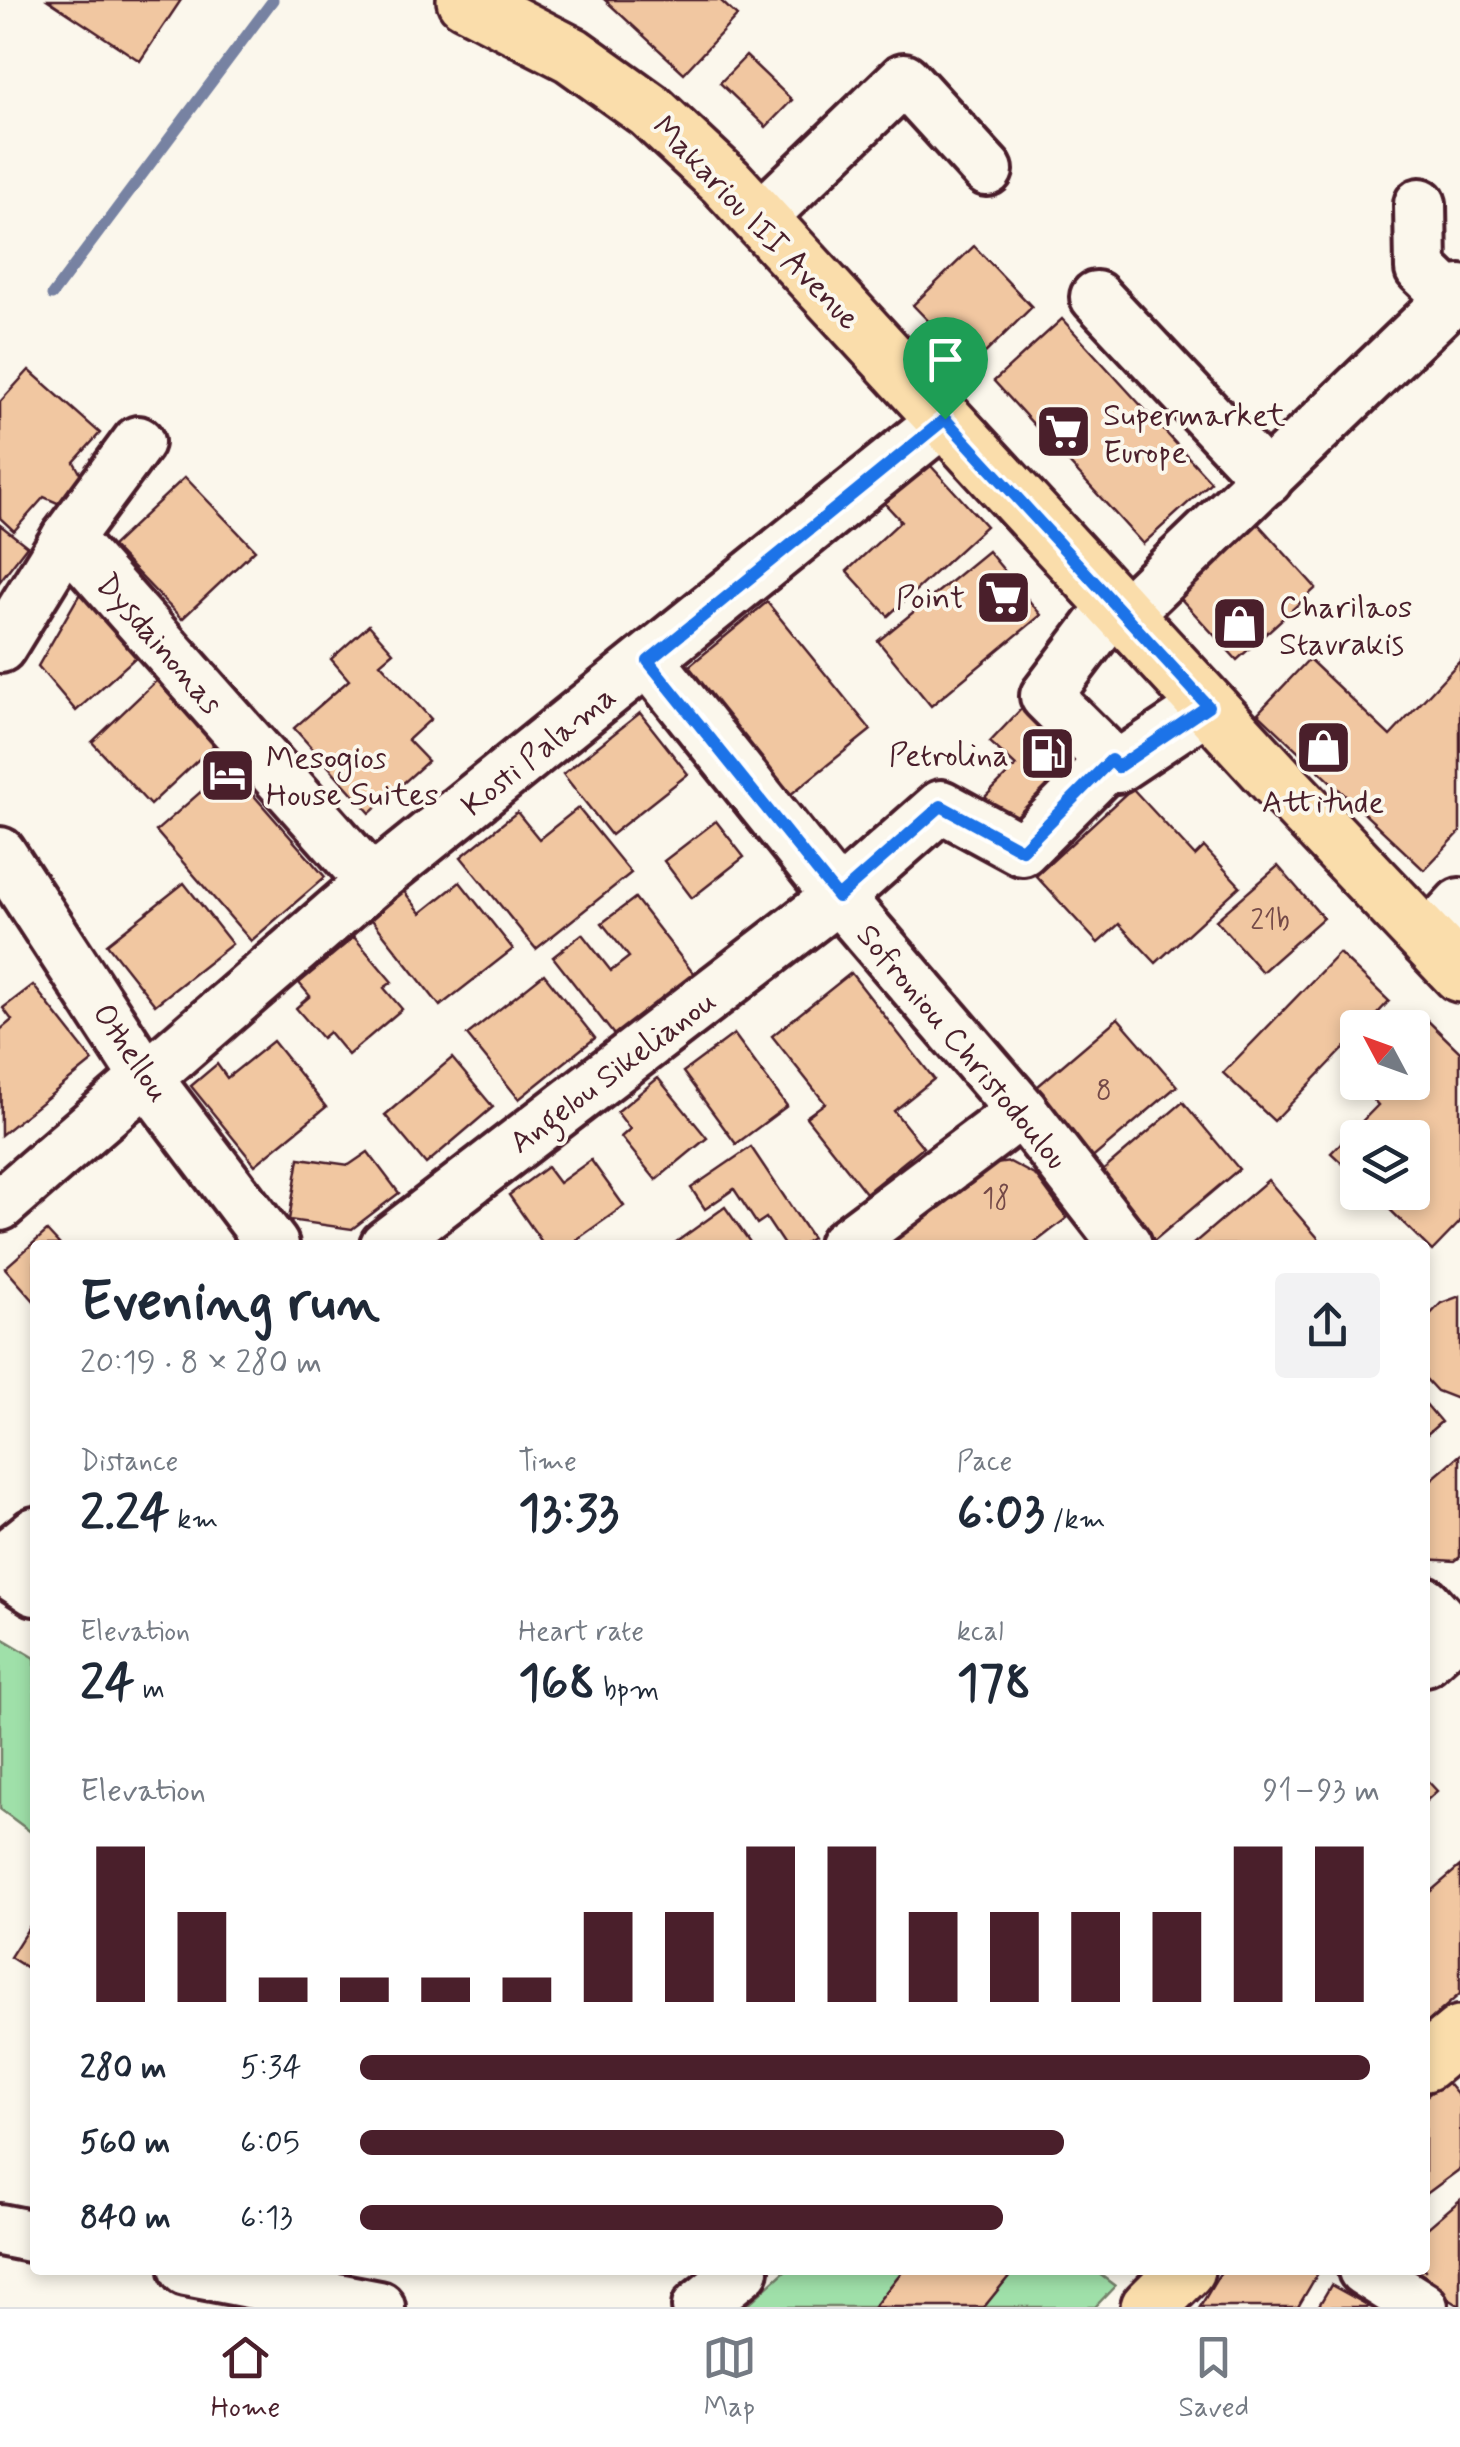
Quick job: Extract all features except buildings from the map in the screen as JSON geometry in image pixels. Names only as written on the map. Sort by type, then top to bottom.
[{"type":"main road","name":"Makariou III Avenue","points":[[465,0],[572,56],[650,110],[760,218],[1208,706],[1449,940]]},
{"type":"main road","points":[[1430,2059],[1460,2034]]},
{"type":"main road","points":[[1149,2307],[1181,2275]]},
{"type":"street","points":[[760,218],[904,79],[987,170]]},
{"type":"street","points":[[1208,706],[1118,767],[1046,696],[1120,610],[1276,470],[1456,295],[1421,269],[1420,204]]},
{"type":"street","points":[[1096,297],[1276,470]]},
{"type":"street","name":"Kosti Palama","points":[[0,1205],[372,882],[945,419]]},
{"type":"street","points":[[0,648],[67,538],[138,442]]},
{"type":"street","name":"Dysdainonas","points":[[67,538],[372,882]]},
{"type":"street","name":"Sofroniou Christodoulou","points":[[648,661],[838,897],[1022,1111],[1122,1240]]},
{"type":"street","name":"Angelou Sikelianou","points":[[392,1240],[838,897],[941,806],[1022,850],[1111,760]]},
{"type":"street","name":"Othellou","points":[[0,853],[147,1079],[269,1240]]},
{"type":"street","points":[[851,1240],[1022,1111]]},
{"type":"street","points":[[30,1537],[0,1564],[30,1586]]},
{"type":"street","points":[[0,2230],[30,2237]]},
{"type":"street","points":[[172,2307],[184,2275]]},
{"type":"street","points":[[227,2275],[374,2293]]},
{"type":"street","points":[[698,2307],[737,2275]]},
{"type":"street","points":[[1372,2275],[1422,2307]]},
{"type":"green space","points":[[0,1637],[30,1655],[30,1831],[0,1809]]},
{"type":"green space","points":[[780,2275],[899,2275],[874,2307],[745,2307]]},
{"type":"green space","points":[[1010,2275],[1101,2275],[1115,2286],[1095,2307],[984,2307]]},
{"type":"waterway","points":[[52,295],[273,0]]},
{"type":"place","name":"Supermarket Europe","points":[[1064,432]]},
{"type":"place","name":"Point","points":[[1004,597]]},
{"type":"place","name":"Charilaos Stavrakis","points":[[1240,624]]},
{"type":"place","name":"Attitude","points":[[1323,747]]},
{"type":"place","name":"Petrolina","points":[[1048,754]]},
{"type":"place","name":"Mesogios House Suites","points":[[227,775]]},
{"type":"route","points":[[945,419],[1208,706],[1118,767],[1111,760],[1022,850],[941,806],[838,897],[648,661],[945,419]]}]
